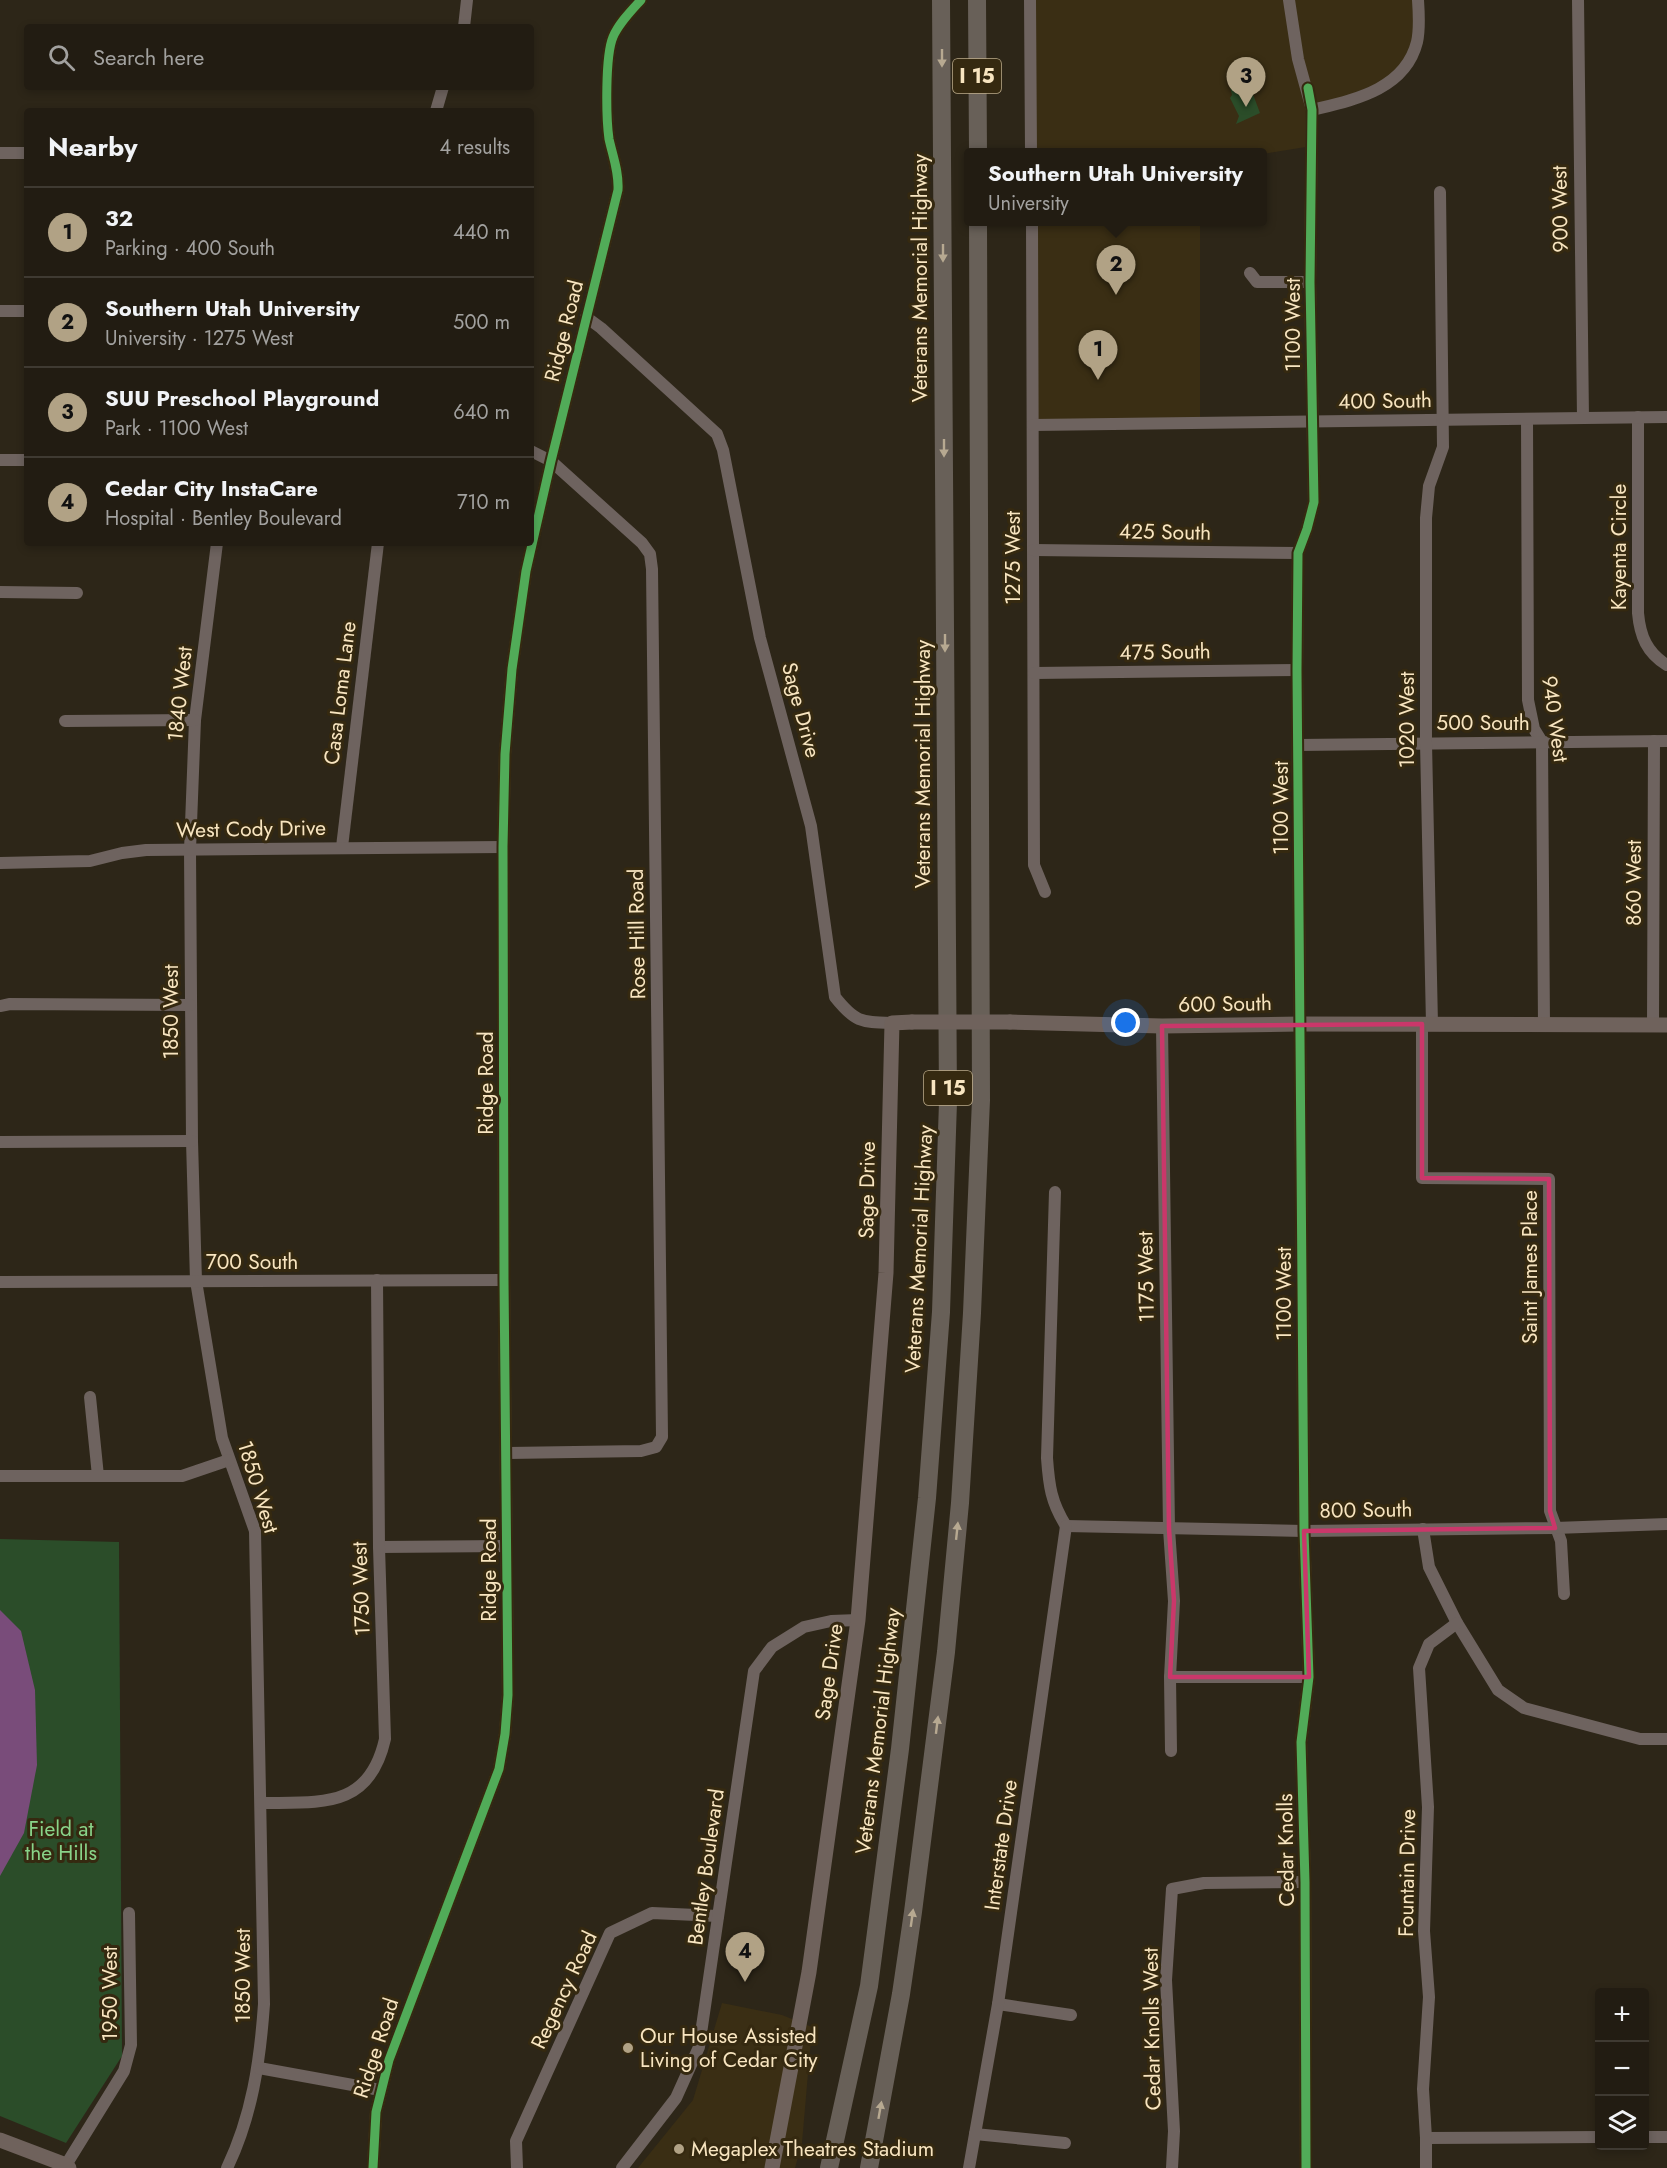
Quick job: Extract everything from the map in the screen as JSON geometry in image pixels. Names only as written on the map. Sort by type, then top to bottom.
[{"type":"highway","name":"Veterans Memorial Highway","points":[[829,2168],[869,1986],[900,1749],[927,1498],[941,1312],[948,1102],[941,0]]},
{"type":"highway","name":"I 15","points":[[977,0],[978,148]]},
{"type":"highway","name":"I 15","points":[[869,2168],[912,1923],[946,1652],[960,1503],[972,1313],[981,1100],[978,226]]},
{"type":"main road","name":"600 South","points":[[892,1023],[1010,1022],[1162,1026],[1660,1025]]},
{"type":"main road","name":"Sage Drive","points":[[772,2168],[809,1972],[858,1620],[886,1273],[892,1023]]},
{"type":"main road","points":[[0,2140],[68,2166]]},
{"type":"street","points":[[464,24],[467,0]]},
{"type":"street","name":"Ridge Road","points":[[534,534],[550,461],[618,190],[618,176],[608,127],[608,57],[612,37],[622,21],[641,0]]},
{"type":"street","points":[[1030,0],[1031,148]]},
{"type":"street","name":"1100 West","points":[[1289,0],[1298,59],[1308,88],[1312,110],[1310,282],[1314,501],[1298,553],[1297,670],[1304,1531]]},
{"type":"street","points":[[1312,110],[1352,101],[1370,94],[1396,76],[1411,58],[1417,42],[1419,0]]},
{"type":"street","name":"900 West","points":[[1578,0],[1583,418]]},
{"type":"street","points":[[437,108],[442,90]]},
{"type":"street","points":[[0,153],[24,153]]},
{"type":"street","name":"1020 West","points":[[1427,1024],[1426,518],[1429,486],[1443,447],[1440,192]]},
{"type":"street","name":"1275 West","points":[[1032,226],[1034,865],[1045,892]]},
{"type":"street","points":[[1250,273],[1257,282],[1310,282]]},
{"type":"street","points":[[0,311],[24,311]]},
{"type":"street","name":"Sage Drive","points":[[586,317],[601,327],[717,434],[723,450],[760,638],[811,826],[835,997],[848,1013],[864,1023],[892,1023]]},
{"type":"street","name":"Kayenta Circle","points":[[1638,417],[1639,629],[1655,658],[1667,665]]},
{"type":"street","name":"400 South","points":[[1033,425],[1667,417]]},
{"type":"street","name":"940 West","points":[[1527,419],[1528,700],[1534,729],[1542,742],[1544,1025]]},
{"type":"street","name":"Rose Hill Road","points":[[506,1453],[641,1451],[656,1447],[662,1437],[652,569],[650,554],[642,543],[550,461],[534,453]]},
{"type":"street","points":[[0,460],[24,460]]},
{"type":"street","name":"1840 West","points":[[190,850],[195,720],[217,546]]},
{"type":"street","name":"Casa Loma Lane","points":[[342,848],[378,546]]},
{"type":"street","name":"Ridge Road","points":[[373,2168],[373,2137],[380,2090],[389,2060],[499,1769],[506,1734],[508,1695],[503,848],[512,669],[531,546]]},
{"type":"street","name":"425 South","points":[[1033,550],[1298,553]]},
{"type":"street","points":[[0,592],[77,593]]},
{"type":"street","name":"475 South","points":[[1034,673],[1297,670]]},
{"type":"street","points":[[65,721],[195,720]]},
{"type":"street","name":"860 West","points":[[1654,741],[1660,1025]]},
{"type":"street","name":"500 South","points":[[1298,745],[1667,741]]},
{"type":"street","name":"West Cody Drive","points":[[0,863],[90,861],[146,850],[503,848]]},
{"type":"street","name":"1850 West","points":[[190,850],[190,1005],[196,1281],[222,1438],[255,1531],[264,2004],[259,2068],[249,2111],[227,2168]]},
{"type":"street","points":[[0,1006],[10,1004],[190,1005]]},
{"type":"street","name":"Saint James Place","points":[[1427,1024],[1422,1178],[1549,1179],[1550,1510],[1556,1528]]},
{"type":"street","name":"1175 West","points":[[1162,1026],[1168,1528]]},
{"type":"street","points":[[0,1142],[192,1142]]},
{"type":"street","points":[[1055,1192],[1047,1458],[1049,1488],[1055,1508],[1066,1526]]},
{"type":"street","name":"1750 West","points":[[261,1803],[318,1802],[338,1798],[356,1790],[371,1777],[381,1760],[385,1739],[379,1547],[377,1280]]},
{"type":"street","name":"700 South","points":[[0,1282],[504,1280]]},
{"type":"street","points":[[90,1397],[98,1476]]},
{"type":"street","points":[[0,1476],[182,1476],[229,1460]]},
{"type":"street","name":"800 South","points":[[1066,1526],[1304,1531],[1556,1528],[1667,1524]]},
{"type":"street","name":"Interstate Drive","points":[[969,2168],[998,2004],[1066,1526]]},
{"type":"street","points":[[1168,1528],[1174,1601],[1170,1677],[1171,1751]]},
{"type":"street","points":[[1423,1528],[1429,1567],[1457,1623],[1498,1690],[1524,1708],[1640,1738],[1667,1739]]},
{"type":"street","points":[[1556,1528],[1561,1541],[1564,1594]]},
{"type":"street","name":"Cedar Knolls","points":[[1304,1531],[1309,1677],[1301,1742],[1305,1882],[1306,2168]]},
{"type":"street","points":[[379,1547],[507,1546]]},
{"type":"street","name":"Bentley Boulevard","points":[[622,2168],[676,2098],[699,2047],[754,1671],[772,1647],[804,1628],[831,1621],[858,1620]]},
{"type":"street","name":"Fountain Drive","points":[[1426,2168],[1423,2089],[1429,1997],[1424,1931],[1428,1807],[1419,1668],[1429,1644],[1457,1623]]},
{"type":"street","points":[[1170,1677],[1309,1677]]},
{"type":"street","name":"Cedar Knolls West","points":[[1172,2168],[1174,2131],[1166,1980],[1172,1889],[1204,1883],[1305,1882]]},
{"type":"street","name":"1950 West","points":[[68,2166],[124,2071],[131,2045],[129,1913]]},
{"type":"street","name":"Regency Road","points":[[517,2168],[516,2141],[610,1933],[652,1913],[718,1916]]},
{"type":"street","points":[[998,2004],[1071,2015]]},
{"type":"street","points":[[259,2068],[380,2090]]},
{"type":"street","points":[[975,2134],[1065,2143]]},
{"type":"street","points":[[1426,2138],[1595,2137]]},
{"type":"street","points":[[1649,2137],[1667,2137]]},
{"type":"highlighted area","points":[[1422,1024],[1422,1178],[1549,1179],[1550,1511],[1555,1528],[1304,1531],[1309,1677],[1170,1677],[1174,1601],[1169,1529],[1162,1026]]},
{"type":"shaded area","points":[[1030,0],[1418,0],[1417,42],[1396,76],[1312,110],[1312,146],[1267,153],[1267,148],[1031,148]]},
{"type":"shaded area","points":[[1032,226],[1200,226],[1200,423],[1033,425]]},
{"type":"shaded area","points":[[0,1610],[21,1631],[35,1690],[37,1765],[24,1833],[0,1876]]},
{"type":"shaded area","points":[[722,2003],[782,2015],[812,2027],[802,2143],[795,2168],[638,2168],[693,2100]]},
{"type":"green space","points":[[1248,81],[1260,113],[1236,124],[1239,116],[1230,98],[1232,95],[1230,87]]},
{"type":"green space","name":"Field at the Hills","points":[[0,1539],[119,1542],[122,2056],[66,2143],[0,2116]]},
{"type":"cycle path","points":[[534,536],[618,190],[618,177],[609,139],[607,117],[607,72],[610,46],[618,27],[641,0]]},
{"type":"cycle path","points":[[1306,2168],[1305,1882],[1301,1742],[1309,1677],[1304,1531],[1297,670],[1298,553],[1314,502],[1310,282],[1312,110],[1308,88]]},
{"type":"cycle path","points":[[373,2168],[376,2112],[389,2060],[499,1769],[505,1734],[508,1695],[504,1280],[503,847],[505,754],[512,669],[532,546]]},
{"type":"place","name":"SUU Preschool Playground","points":[[1246,107]]},
{"type":"place","name":"Southern Utah University","points":[[1116,295]]},
{"type":"place","name":"32","points":[[1098,380]]},
{"type":"place","name":"Cedar City InstaCare","points":[[745,1982]]},
{"type":"place","name":"Our House Assisted Living of Cedar City","points":[[628,2048]]},
{"type":"place","name":"Megaplex Theatres Stadium","points":[[679,2149]]}]
